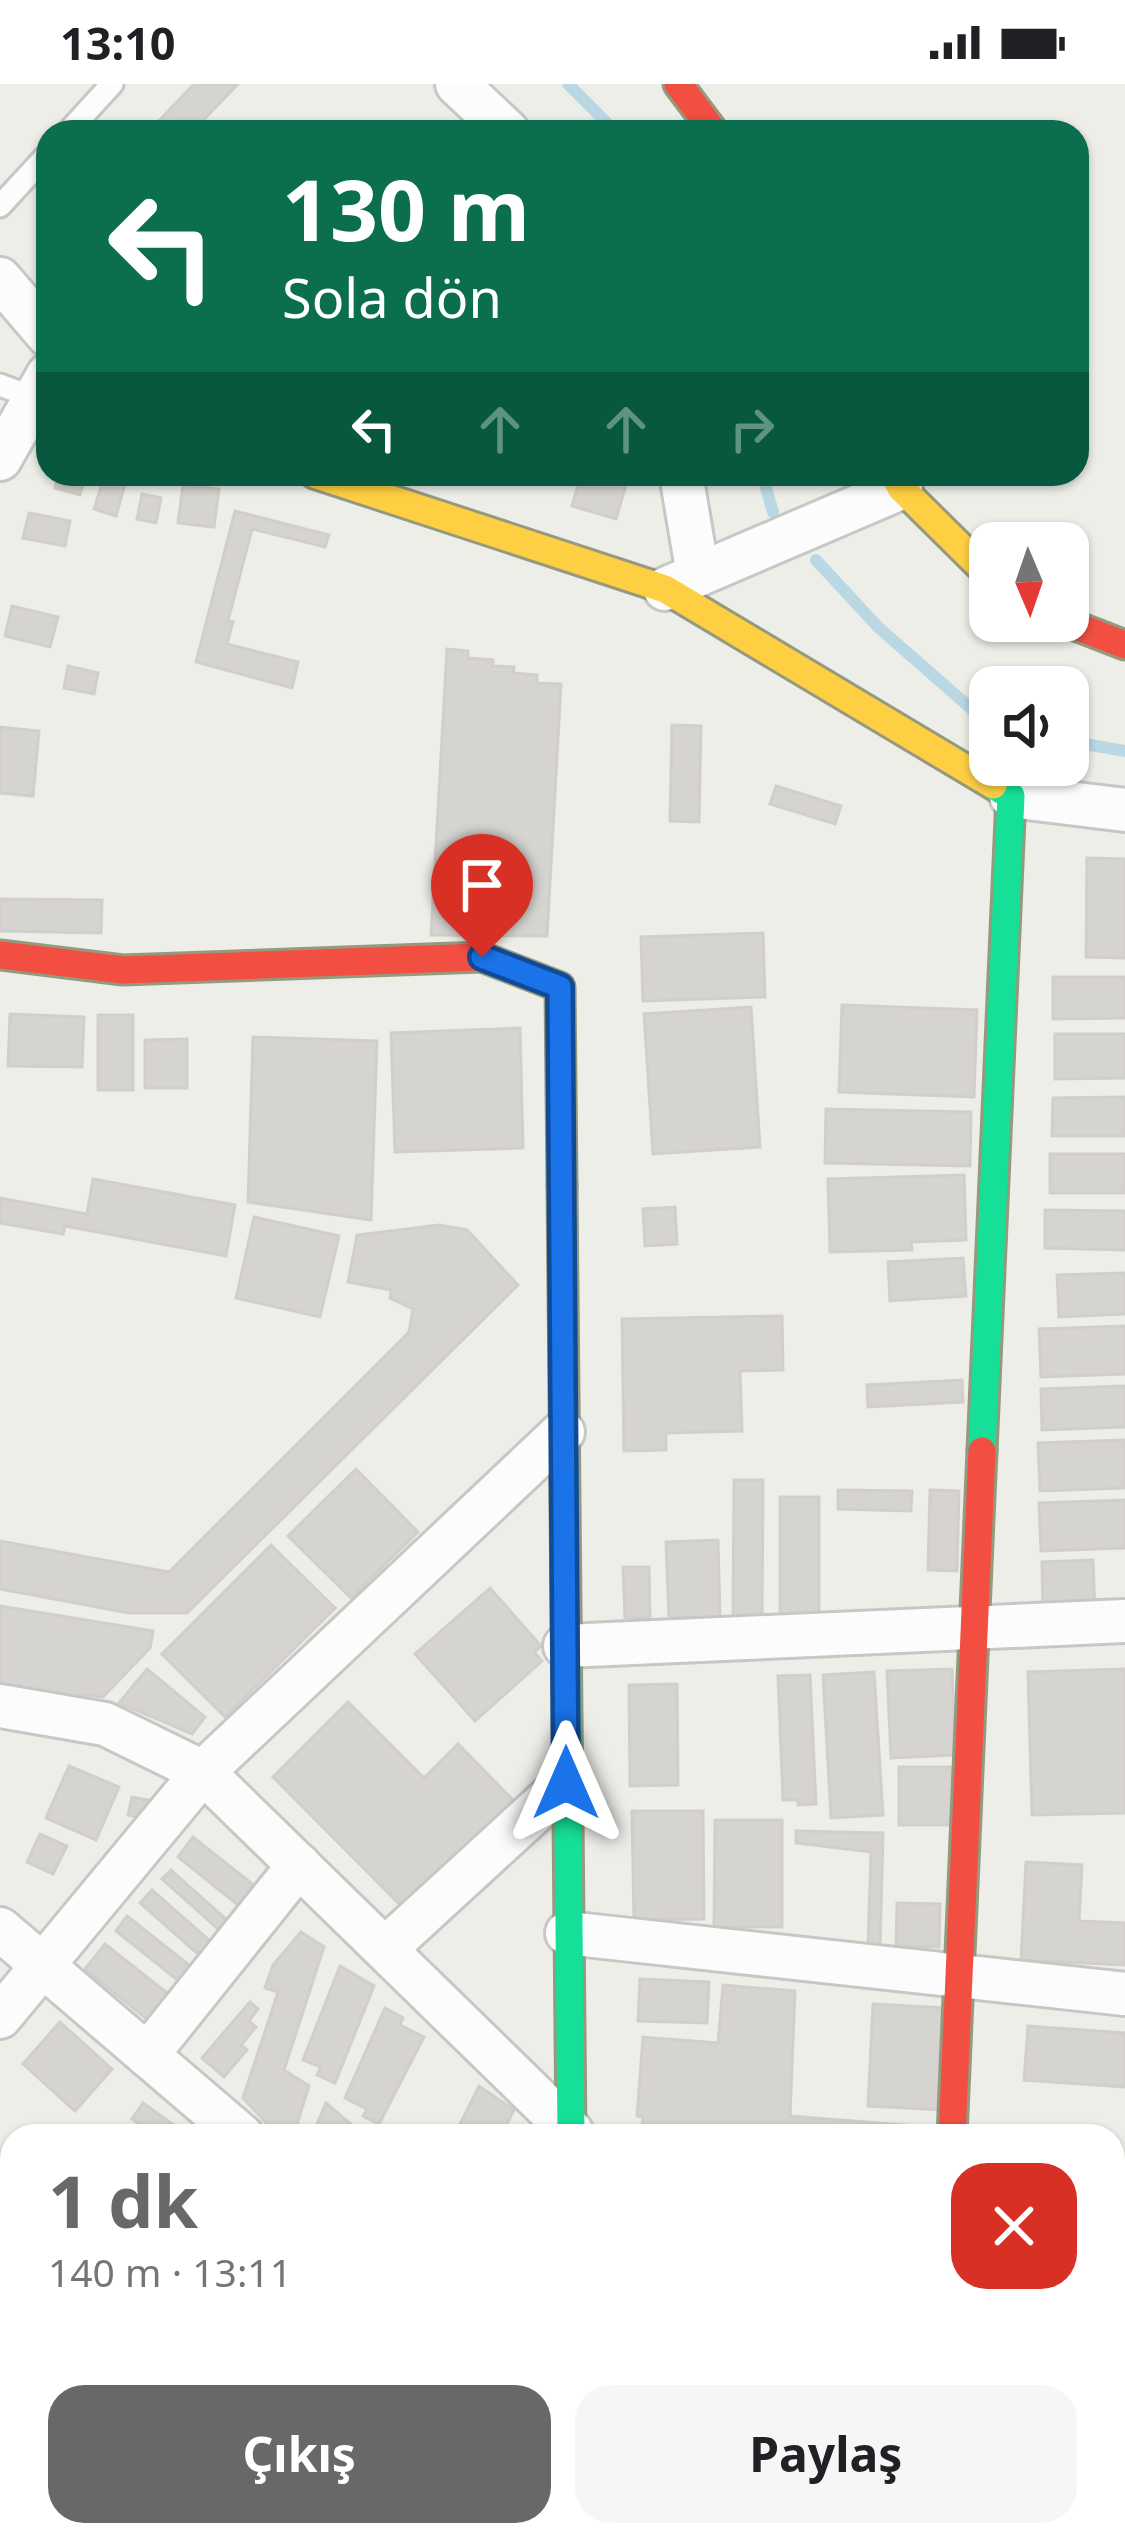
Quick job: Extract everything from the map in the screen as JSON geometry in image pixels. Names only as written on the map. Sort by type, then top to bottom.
[{"type":"street","points":[[458,84],[496,120]]},
{"type":"street","points":[[678,84],[705,120]]},
{"type":"street","points":[[0,279],[36,321]]},
{"type":"street","points":[[0,459],[28,386]]},
{"type":"street","points":[[355,486],[681,582],[1011,796],[1125,810]]},
{"type":"street","points":[[681,486],[681,582]]},
{"type":"street","points":[[681,582],[886,486]]},
{"type":"street","points":[[902,486],[969,555]]},
{"type":"street","points":[[1089,631],[1125,645]]},
{"type":"street","points":[[953,2124],[1011,796]]},
{"type":"street","points":[[0,955],[123,970],[482,957],[560,987],[571,2124]]},
{"type":"street","points":[[0,2017],[39,1964],[203,1772],[563,1432]]},
{"type":"street","points":[[565,1646],[1125,1622]]},
{"type":"street","points":[[0,1706],[105,1724],[203,1772],[562,2124]]},
{"type":"street","points":[[385,1949],[566,1783]]},
{"type":"street","points":[[147,2055],[299,1865]]},
{"type":"street","points":[[0,1929],[228,2124]]},
{"type":"street","points":[[567,1933],[1125,1994]]},
{"type":"lane","points":[[79,120],[112,84]]},
{"type":"lane","points":[[0,206],[36,167]]},
{"type":"building","points":[[194,84],[238,84],[204,120],[160,120]]},
{"type":"building","points":[[56,486],[83,486],[80,495]]},
{"type":"building","points":[[101,486],[125,486],[116,516],[94,509]]},
{"type":"building","points":[[183,486],[219,489],[214,527],[178,523]]},
{"type":"building","points":[[578,486],[626,486],[616,519],[572,506]]},
{"type":"building","points":[[142,494],[161,498],[156,523],[137,519]]},
{"type":"building","points":[[235,511],[329,535],[325,547],[252,529],[228,621],[233,622],[227,644],[298,662],[292,688],[196,662]]},
{"type":"building","points":[[29,513],[70,521],[65,546],[23,538]]},
{"type":"building","points":[[12,606],[58,617],[50,647],[5,636]]},
{"type":"building","points":[[447,649],[468,651],[468,658],[493,660],[493,666],[514,667],[513,673],[537,675],[537,683],[561,684],[547,936],[431,935]]},
{"type":"building","points":[[68,666],[98,673],[94,694],[64,688]]},
{"type":"building","points":[[672,725],[701,726],[699,822],[670,821]]},
{"type":"building","points":[[0,727],[39,731],[33,796],[0,793]]},
{"type":"building","points":[[776,786],[841,806],[835,824],[770,804]]},
{"type":"building","points":[[1087,858],[1125,859],[1125,958],[1086,957]]},
{"type":"building","points":[[0,899],[102,900],[101,933],[0,931]]},
{"type":"building","points":[[763,933],[765,997],[643,1001],[641,937]]},
{"type":"building","points":[[1053,977],[1125,977],[1125,1018],[1053,1019]]},
{"type":"building","points":[[842,1005],[977,1010],[974,1097],[839,1092]]},
{"type":"building","points":[[751,1007],[760,1147],[653,1154],[644,1014]]},
{"type":"building","points":[[10,1014],[84,1017],[82,1067],[8,1066]]},
{"type":"building","points":[[98,1015],[133,1015],[133,1090],[98,1090]]},
{"type":"building","points":[[520,1028],[523,1148],[395,1152],[391,1033]]},
{"type":"building","points":[[1055,1034],[1125,1034],[1125,1078],[1055,1079]]},
{"type":"building","points":[[253,1037],[377,1041],[371,1220],[248,1202]]},
{"type":"building","points":[[187,1039],[187,1088],[145,1088],[145,1040]]},
{"type":"building","points":[[1125,1097],[1125,1136],[1052,1136],[1053,1098]]},
{"type":"building","points":[[826,1109],[971,1112],[970,1166],[825,1163]]},
{"type":"building","points":[[1050,1154],[1125,1154],[1125,1193],[1050,1193]]},
{"type":"building","points":[[964,1175],[966,1240],[911,1242],[912,1250],[830,1252],[828,1179]]},
{"type":"building","points":[[93,1179],[235,1205],[226,1256],[65,1226],[63,1234],[0,1223],[0,1198],[87,1214]]},
{"type":"building","points":[[675,1207],[677,1244],[645,1246],[643,1209]]},
{"type":"building","points":[[1045,1210],[1125,1211],[1125,1250],[1045,1248]]},
{"type":"building","points":[[254,1217],[339,1236],[320,1317],[236,1298]]},
{"type":"building","points":[[439,1225],[467,1230],[518,1285],[187,1613],[129,1613],[0,1589],[0,1541],[169,1572],[409,1332],[413,1309],[390,1298],[391,1290],[348,1282],[357,1235]]},
{"type":"building","points":[[963,1258],[966,1296],[890,1301],[888,1262]]},
{"type":"building","points":[[1125,1273],[1125,1314],[1059,1317],[1057,1275]]},
{"type":"building","points":[[782,1316],[783,1370],[740,1371],[742,1431],[666,1433],[666,1450],[624,1451],[622,1319]]},
{"type":"building","points":[[1125,1326],[1125,1374],[1041,1377],[1039,1329]]},
{"type":"building","points":[[962,1380],[963,1402],[868,1407],[867,1385]]},
{"type":"building","points":[[1125,1386],[1125,1427],[1042,1430],[1041,1389]]},
{"type":"building","points":[[1125,1440],[1125,1488],[1040,1491],[1038,1443]]},
{"type":"building","points":[[356,1469],[418,1532],[351,1598],[288,1536]]},
{"type":"building","points":[[734,1480],[763,1480],[762,1621],[733,1621]]},
{"type":"building","points":[[838,1490],[912,1491],[911,1511],[838,1509]]},
{"type":"building","points":[[930,1490],[959,1491],[957,1571],[928,1570]]},
{"type":"building","points":[[780,1497],[819,1497],[819,1620],[780,1620]]},
{"type":"building","points":[[1125,1500],[1125,1548],[1041,1551],[1039,1503]]},
{"type":"building","points":[[718,1540],[720,1617],[669,1618],[666,1542]]},
{"type":"building","points":[[271,1545],[335,1608],[225,1717],[162,1654]]},
{"type":"building","points":[[1093,1560],[1095,1614],[1043,1616],[1042,1562]]},
{"type":"building","points":[[623,1567],[649,1567],[650,1618],[625,1618]]},
{"type":"building","points":[[490,1588],[541,1646],[534,1652],[542,1661],[475,1721],[415,1654]]},
{"type":"building","points":[[0,1606],[153,1631],[150,1648],[103,1697],[78,1694],[77,1701],[0,1689]]},
{"type":"building","points":[[147,1669],[205,1717],[192,1734],[119,1703]]},
{"type":"building","points":[[952,1669],[955,1755],[891,1758],[887,1671]]},
{"type":"building","points":[[1125,1669],[1125,1813],[1032,1815],[1028,1672]]},
{"type":"building","points":[[874,1672],[883,1815],[831,1818],[823,1675]]},
{"type":"building","points":[[810,1675],[816,1804],[798,1805],[798,1800],[783,1800],[778,1676]]},
{"type":"building","points":[[677,1684],[678,1785],[630,1786],[629,1685]]},
{"type":"building","points":[[348,1702],[424,1778],[458,1744],[521,1808],[411,1916],[273,1777]]},
{"type":"building","points":[[69,1766],[119,1787],[96,1840],[46,1818]]},
{"type":"building","points":[[899,1767],[952,1767],[952,1825],[899,1825]]},
{"type":"building","points":[[132,1797],[157,1802],[153,1821],[128,1815]]},
{"type":"building","points":[[632,1811],[703,1811],[704,1919],[634,1920]]},
{"type":"building","points":[[715,1820],[782,1820],[782,1927],[714,1927]]},
{"type":"building","points":[[796,1831],[883,1833],[880,1947],[868,1947],[871,1852],[796,1843]]},
{"type":"building","points":[[40,1834],[67,1846],[53,1874],[27,1862]]},
{"type":"building","points":[[193,1837],[265,1894],[249,1914],[178,1857]]},
{"type":"building","points":[[1026,1862],[1082,1865],[1079,1921],[1125,1923],[1125,1965],[1021,1960]]},
{"type":"building","points":[[171,1870],[236,1928],[228,1938],[162,1879]]},
{"type":"building","points":[[152,1890],[218,1948],[207,1962],[140,1903]]},
{"type":"building","points":[[897,1903],[940,1904],[939,1947],[896,1946]]},
{"type":"building","points":[[127,1916],[198,1972],[186,1987],[116,1931]]},
{"type":"building","points":[[301,1932],[324,1947],[284,2070],[309,2086],[297,2124],[267,2124],[243,2098],[278,1992],[265,1988],[273,1965]]},
{"type":"building","points":[[105,1944],[176,2000],[155,2026],[85,1969]]},
{"type":"building","points":[[340,1966],[374,1986],[335,2083],[317,2075],[321,2067],[303,2060]]},
{"type":"building","points":[[640,1979],[709,1982],[707,2023],[638,2021]]},
{"type":"building","points":[[723,1985],[795,1991],[790,2116],[893,2124],[643,2124],[643,2117],[637,2116],[643,2037],[718,2043]]},
{"type":"building","points":[[250,2002],[258,2009],[249,2021],[256,2027],[241,2045],[247,2050],[224,2077],[202,2058]]},
{"type":"building","points":[[873,2004],[947,2008],[942,2110],[868,2106]]},
{"type":"building","points":[[385,2008],[403,2018],[400,2025],[424,2037],[379,2124],[363,2116],[367,2109],[345,2098]]},
{"type":"building","points":[[60,2022],[112,2069],[75,2111],[23,2064]]},
{"type":"building","points":[[1028,2026],[1125,2033],[1125,2087],[1024,2080]]},
{"type":"building","points":[[479,2086],[514,2110],[507,2124],[460,2124]]},
{"type":"building","points":[[143,2103],[172,2124],[139,2124],[132,2119]]},
{"type":"building","points":[[326,2103],[351,2124],[317,2124]]},
{"type":"waterway","points":[[568,84],[604,120]]},
{"type":"waterway","points":[[765,486],[773,512]]},
{"type":"waterway","points":[[816,560],[878,627],[969,707]]},
{"type":"waterway","points":[[1089,745],[1125,751]]},
{"type":"traffic: fast","points":[[982,1451],[1011,796],[995,786]]},
{"type":"traffic: fast","points":[[562,1185],[571,2124]]},
{"type":"traffic: slow","points":[[351,486],[665,589],[969,771]]},
{"type":"traffic: slow","points":[[900,486],[969,555]]},
{"type":"traffic: jam","points":[[678,84],[705,120]]},
{"type":"traffic: jam","points":[[1089,631],[1125,645]]},
{"type":"traffic: jam","points":[[0,955],[123,970],[482,957],[560,987],[562,1185]]},
{"type":"traffic: jam","points":[[953,2124],[982,1451]]},
{"type":"route","points":[[482,957],[560,987],[566,1783]]}]
